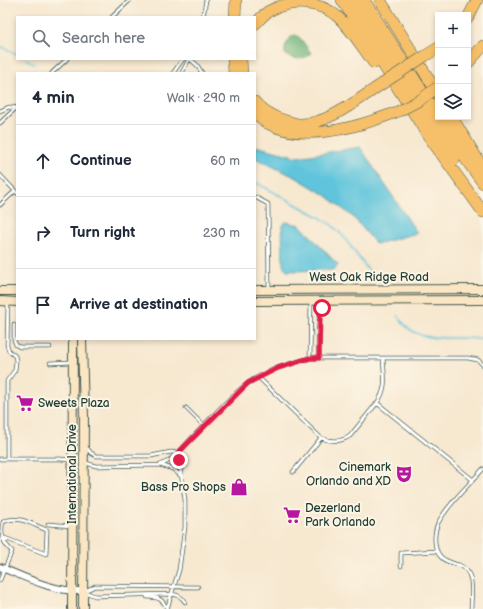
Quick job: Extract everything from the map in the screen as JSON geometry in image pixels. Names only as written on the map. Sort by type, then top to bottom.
[{"type":"highway","points":[[235,16],[236,0]]},
{"type":"highway","points":[[342,0],[426,134]]},
{"type":"highway","points":[[353,0],[483,206]]},
{"type":"highway","points":[[364,0],[435,112]]},
{"type":"highway","points":[[380,0],[435,89]]},
{"type":"highway","points":[[471,12],[477,0]]},
{"type":"highway","points":[[256,23],[268,12],[284,4],[304,2],[320,6],[337,16],[349,29],[483,212]]},
{"type":"highway","points":[[471,60],[483,46]]},
{"type":"highway","points":[[256,104],[276,118],[297,124],[313,123],[340,111],[435,50]]},
{"type":"highway","points":[[232,60],[234,72]]},
{"type":"highway","points":[[241,60],[242,72]]},
{"type":"highway","points":[[256,114],[266,123],[297,132],[314,132],[355,127],[378,120],[399,111],[420,100],[435,89]]},
{"type":"highway","points":[[440,120],[483,182]]},
{"type":"highway","points":[[454,120],[483,168]]},
{"type":"street","points":[[311,301],[318,293],[328,289]]},
{"type":"street","name":"West Oak Ridge Road","points":[[256,290],[483,289]]},
{"type":"street","points":[[0,291],[16,291]]},
{"type":"street","name":"West Oak Ridge Road","points":[[256,301],[483,300]]},
{"type":"street","points":[[4,301],[16,302]]},
{"type":"street","name":"International Drive","points":[[72,609],[73,340]]},
{"type":"street","name":"International Drive","points":[[82,340],[84,444],[83,609]]},
{"type":"street","points":[[73,435],[76,448],[84,462]]},
{"type":"street","points":[[72,460],[78,466],[84,484]]},
{"type":"street","points":[[2,568],[58,589],[72,592],[83,592]]},
{"type":"lane","points":[[113,16],[130,0]]},
{"type":"lane","points":[[203,16],[206,0]]},
{"type":"lane","points":[[53,72],[66,60]]},
{"type":"lane","points":[[175,72],[183,60],[187,64]]},
{"type":"lane","points":[[183,72],[189,60]]},
{"type":"lane","points":[[191,60],[197,65],[201,72]]},
{"type":"lane","points":[[0,111],[9,107],[16,107]]},
{"type":"lane","points":[[0,123],[16,107]]},
{"type":"lane","points":[[0,175],[16,192],[0,205]]},
{"type":"lane","points":[[256,198],[268,204],[269,290]]},
{"type":"lane","points":[[4,301],[7,345],[9,351],[15,356],[16,361],[15,370],[7,381],[7,459]]},
{"type":"lane","points":[[310,358],[311,301]]},
{"type":"lane","points":[[319,358],[320,315],[322,308],[328,301]]},
{"type":"lane","points":[[14,324],[14,340],[16,346],[50,347]]},
{"type":"lane","points":[[160,465],[173,459],[242,388],[258,377],[278,368],[310,358],[468,358],[478,360],[483,365]]},
{"type":"lane","points":[[258,377],[321,438],[328,441],[345,439],[350,436],[384,394],[383,358]]},
{"type":"lane","points":[[50,363],[72,362]]},
{"type":"lane","points":[[378,403],[473,480]]},
{"type":"lane","points":[[186,408],[204,426]]},
{"type":"lane","points":[[293,472],[321,438]]},
{"type":"lane","points":[[84,444],[91,453],[96,456],[151,456],[171,452],[178,453]]},
{"type":"lane","points":[[167,609],[179,570],[185,528],[185,500],[178,453]]},
{"type":"lane","points":[[0,459],[60,458],[72,460]]},
{"type":"lane","points":[[84,462],[96,466],[160,465],[173,469],[181,476]]},
{"type":"lane","points":[[472,609],[471,580],[468,573],[461,566],[448,562],[440,556],[437,550],[435,537],[437,525],[444,513],[483,469]]},
{"type":"lane","points":[[0,580],[2,568],[12,551],[5,544],[2,537],[1,527],[3,522],[11,518],[46,530],[46,554],[2,537]]},
{"type":"lane","points":[[48,524],[72,526]]},
{"type":"lane","points":[[401,566],[401,553],[437,550]]},
{"type":"lane","points":[[83,592],[95,586],[198,587]]},
{"type":"lane","points":[[83,592],[95,596],[171,594],[179,595],[185,602]]},
{"type":"lane","points":[[140,595],[157,597],[167,609]]},
{"type":"green space","points":[[296,35],[301,39],[311,53],[308,56],[298,59],[291,58],[285,54],[285,46],[287,42],[292,36]]},
{"type":"water","points":[[256,146],[298,157],[360,147],[417,233],[376,244],[354,218],[327,196],[297,178],[256,158]]},
{"type":"water","points":[[286,222],[300,225],[338,265],[336,268],[332,270],[287,271],[283,265],[282,225]]},
{"type":"waterway","points":[[0,46],[16,54]]},
{"type":"waterway","points":[[28,60],[34,64]]},
{"type":"waterway","points":[[256,183],[333,226],[343,236],[371,274]]},
{"type":"waterway","points":[[398,316],[411,330],[425,336],[434,338],[472,338],[483,340]]},
{"type":"place","name":"Sweets Plaza","points":[[25,403]]},
{"type":"place","name":"Cinemark Orlando and XD","points":[[404,474]]},
{"type":"place","name":"Bass Pro Shops","points":[[239,487]]},
{"type":"place","name":"Dezerland Park Orlando","points":[[292,515]]},
{"type":"route","points":[[179,460],[178,453],[229,400],[248,383],[278,368],[310,358],[319,358],[320,315],[322,308]]}]
